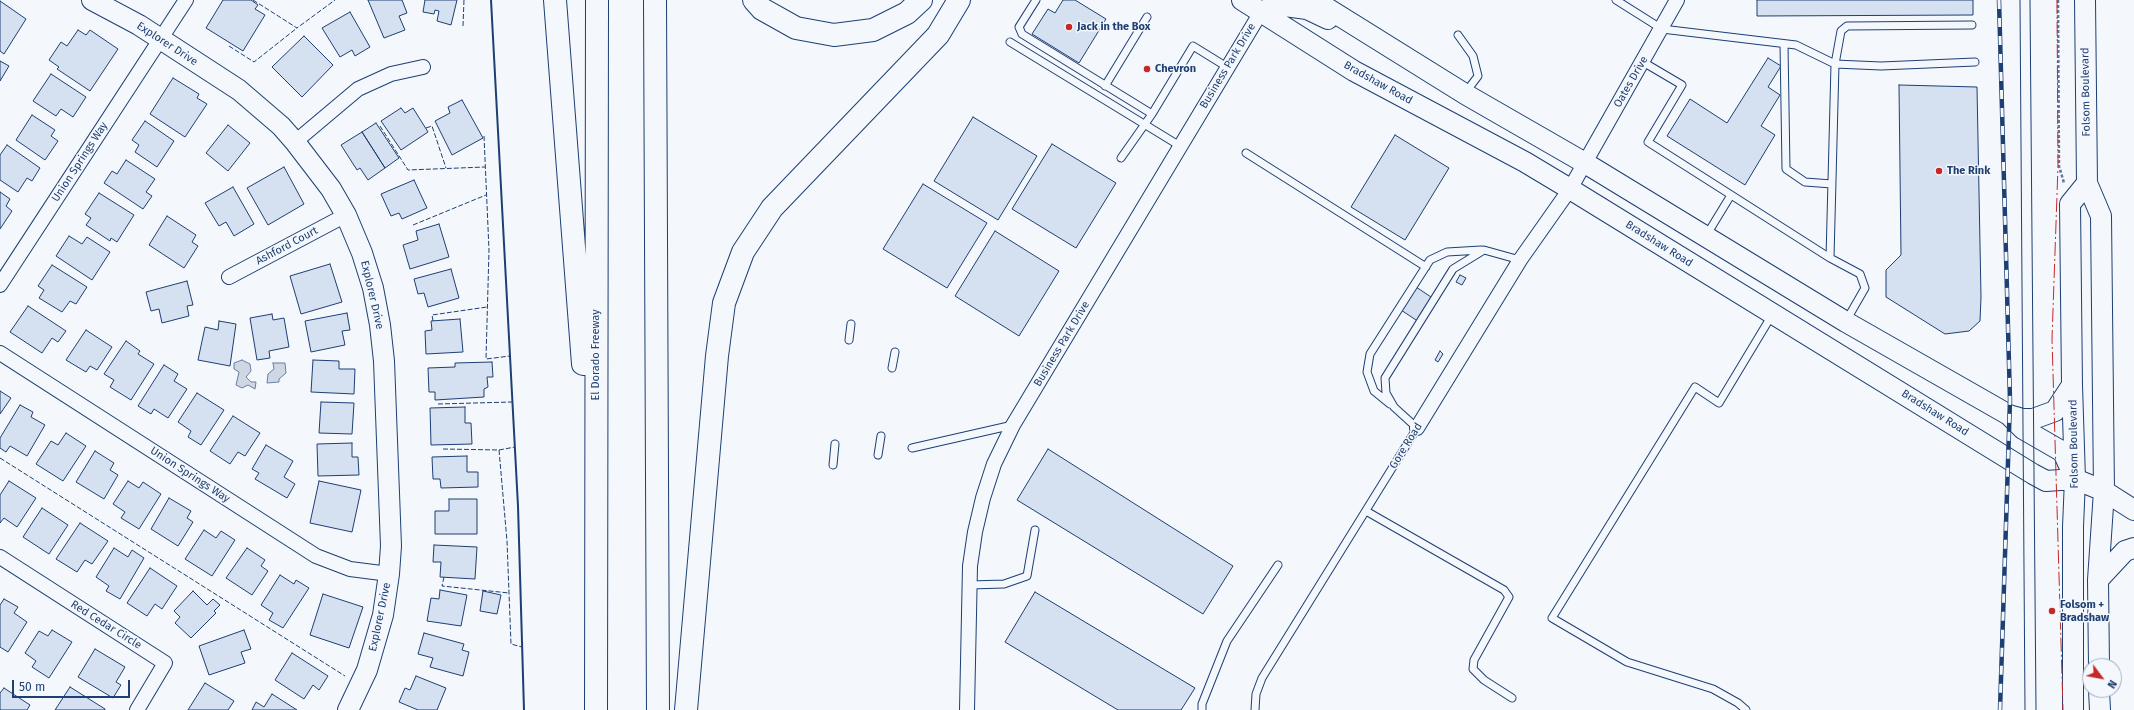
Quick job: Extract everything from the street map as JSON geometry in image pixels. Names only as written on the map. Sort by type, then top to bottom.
[{"type":"highway","points":[[555,0],[595,530]]},
{"type":"highway","name":"El Dorado Freeway","points":[[596,710],[595,530],[597,0]]},
{"type":"highway","points":[[655,0],[658,710]]},
{"type":"highway","points":[[754,0],[762,9],[796,28],[834,35],[873,30],[907,13],[921,0]]},
{"type":"highway","points":[[686,710],[717,356],[724,303],[743,252],[772,208],[938,35],[959,0]]},
{"type":"main road","name":"Explorer Drive","points":[[92,0],[139,25],[254,101],[295,142],[324,179],[346,215],[362,253],[373,288],[380,324],[384,361],[391,525],[390,574],[383,615],[373,653],[348,710]]},
{"type":"main road","name":"Bradshaw Road","points":[[1242,0],[1354,71],[1525,162],[2046,481],[2075,479],[2104,491],[2134,510]]},
{"type":"main road","points":[[1314,0],[1465,94],[1706,236],[1846,322],[2009,415],[2023,419],[2033,419],[2055,411],[2072,385]]},
{"type":"main road","name":"Folsom Boulevard","points":[[2085,0],[2087,183],[2101,216],[2104,491],[2098,580],[2099,658]]},
{"type":"main road","points":[[1261,12],[1272,7],[1307,9],[1386,45]]},
{"type":"main road","points":[[2070,204],[2087,183]]},
{"type":"main road","name":"Folsom Boulevard","points":[[2070,204],[2072,385],[2075,479],[2073,527],[2073,710]]},
{"type":"main road","points":[[2009,415],[2023,429],[2063,452],[2075,479]]},
{"type":"main road","points":[[2098,580],[2125,552],[2134,548]]},
{"type":"main road","points":[[2099,698],[2100,710]]},
{"type":"street","name":"Union Springs Way","points":[[0,285],[186,0]]},
{"type":"street","name":"Oates Drive","points":[[1570,189],[1662,29],[1677,0]]},
{"type":"street","name":"Business Park Drive","points":[[967,710],[970,585],[975,532],[983,498],[994,464],[1013,425],[1261,12]]},
{"type":"street","points":[[295,142],[358,89],[391,74],[423,67]]},
{"type":"street","name":"Gore Road","points":[[1417,428],[1520,260],[1570,189]]},
{"type":"street","name":"Ashford Court","points":[[229,277],[346,215]]},
{"type":"street","name":"Union Springs Way","points":[[0,353],[316,556],[350,569],[390,574]]},
{"type":"street","name":"Red Cedar Circle","points":[[0,557],[165,663],[137,710]]},
{"type":"lane","points":[[1036,0],[1019,27],[1022,34],[1152,114]]},
{"type":"lane","points":[[1616,0],[1662,29],[1796,45],[1835,64],[1881,66],[1975,62]]},
{"type":"lane","points":[[1105,86],[1147,17]]},
{"type":"lane","points":[[1830,258],[1835,64],[1841,31],[1847,26],[1972,25]]},
{"type":"lane","points":[[1458,35],[1472,56],[1478,76],[1465,94]]},
{"type":"lane","points":[[1010,42],[1180,146]]},
{"type":"lane","points":[[1784,44],[1786,169],[1805,182],[1832,184]]},
{"type":"lane","points":[[1121,158],[1152,114],[1193,46],[1227,67]]},
{"type":"lane","points":[[1643,62],[1682,85],[1648,142],[1830,258],[1860,274],[1865,288],[1846,322]]},
{"type":"lane","points":[[1246,153],[1426,267]]},
{"type":"lane","points":[[1706,236],[1731,195]]},
{"type":"lane","points":[[1394,407],[1386,393],[1385,378],[1453,269],[1484,250]]},
{"type":"lane","points":[[1417,428],[1374,391],[1367,372],[1370,354],[1430,260],[1446,252],[1484,250],[1520,260]]},
{"type":"lane","points":[[1746,710],[1738,703],[1713,689],[1627,662],[1552,618],[1695,387],[1719,403],[1773,314]]},
{"type":"lane","points":[[849,340],[851,324]]},
{"type":"lane","points":[[892,368],[895,352]]},
{"type":"lane","points":[[912,448],[1013,425]]},
{"type":"lane","name":"Gore Road","points":[[1255,710],[1256,694],[1262,678],[1417,428]]},
{"type":"lane","points":[[878,455],[881,436]]},
{"type":"lane","points":[[833,465],[835,444]]},
{"type":"lane","points":[[1366,512],[1504,590],[1509,597],[1474,660],[1473,669],[1484,680],[1512,698]]},
{"type":"lane","points":[[970,585],[1004,584],[1027,576],[1035,530]]},
{"type":"lane","points":[[1202,710],[1202,704],[1227,641],[1278,565]]},
{"type":"path","points":[[2058,0],[2059,166],[2070,204]]},
{"type":"shaded area","points":[[242,360],[250,364],[251,371],[246,377],[251,382],[256,382],[255,389],[248,385],[242,388],[236,385],[239,372],[234,369],[234,363]]},
{"type":"shaded area","points":[[273,363],[285,363],[286,373],[279,379],[279,382],[267,383],[268,374],[274,369]]},
{"type":"building","points":[[223,0],[251,0],[258,5],[255,9],[265,15],[243,51],[206,28]]},
{"type":"building","points":[[368,0],[402,0],[407,13],[399,16],[405,30],[384,38]]},
{"type":"building","points":[[425,0],[457,0],[451,25],[437,21],[439,11],[435,10],[434,14],[423,12]]},
{"type":"building","name":"Jack in the Box","points":[[1063,0],[1075,0],[1106,19],[1079,63],[1032,34],[1048,9],[1055,13]]},
{"type":"building","points":[[1757,0],[1973,0],[1973,15],[1757,16]]},
{"type":"building","points":[[0,1],[26,19],[4,54],[0,51]]},
{"type":"building","points":[[350,12],[370,47],[355,56],[352,50],[340,57],[322,28]]},
{"type":"building","points":[[78,30],[86,35],[90,30],[118,49],[90,91],[57,69],[59,67],[49,60],[61,42],[67,46]]},
{"type":"building","points":[[304,36],[333,65],[302,97],[272,67]]},
{"type":"building","points":[[1768,58],[1781,66],[1768,87],[1780,95],[1761,126],[1775,135],[1745,185],[1667,136],[1690,99],[1727,123]]},
{"type":"building","points":[[0,61],[9,66],[0,81]]},
{"type":"building","points":[[51,74],[86,97],[73,117],[61,109],[56,116],[33,101]]},
{"type":"building","points":[[173,78],[199,94],[197,98],[207,104],[185,137],[150,114]]},
{"type":"building","name":"The Rink","points":[[1899,85],[1977,87],[1981,297],[1980,321],[1969,331],[1945,334],[1886,297],[1886,270],[1901,255]]},
{"type":"building","points":[[462,100],[483,138],[452,155],[435,121],[450,113],[448,107]]},
{"type":"building","points":[[401,108],[405,113],[413,108],[428,132],[401,150],[381,121]]},
{"type":"building","points":[[32,115],[55,130],[51,136],[58,141],[45,160],[16,140]]},
{"type":"building","points":[[973,117],[1037,156],[998,220],[934,181]]},
{"type":"building","points":[[145,121],[174,141],[157,167],[135,152],[139,145],[132,140]]},
{"type":"building","points":[[376,123],[399,158],[385,168],[362,132]]},
{"type":"building","points":[[228,125],[250,143],[228,171],[206,153]]},
{"type":"building","points":[[362,132],[385,168],[368,180],[360,168],[357,170],[341,145]]},
{"type":"building","points":[[1395,135],[1449,168],[1405,240],[1351,207]]},
{"type":"building","points":[[1052,144],[1116,183],[1076,248],[1012,209]]},
{"type":"building","points":[[7,145],[40,168],[32,181],[27,178],[18,192],[0,180],[0,155]]},
{"type":"building","points":[[126,160],[155,179],[146,192],[152,196],[143,209],[104,183],[112,171],[117,174]]},
{"type":"building","points":[[284,167],[304,204],[268,225],[247,188]]},
{"type":"building","points":[[414,180],[427,208],[402,219],[399,213],[391,216],[381,194]]},
{"type":"building","points":[[923,184],[987,223],[947,288],[883,249]]},
{"type":"building","points":[[233,187],[254,224],[234,236],[226,222],[219,226],[205,203]]},
{"type":"building","points":[[0,192],[10,199],[6,206],[12,211],[0,229]]},
{"type":"building","points":[[99,193],[134,215],[117,242],[111,238],[110,241],[86,225],[91,218],[85,214]]},
{"type":"building","points":[[167,216],[196,235],[192,242],[198,246],[184,268],[149,245]]},
{"type":"building","points":[[439,224],[449,257],[410,269],[403,245],[418,240],[416,231]]},
{"type":"building","points":[[995,231],[1059,271],[1019,336],[955,296]]},
{"type":"building","points":[[69,236],[82,244],[87,237],[110,252],[92,280],[56,256]]},
{"type":"building","points":[[330,264],[342,302],[301,314],[290,276]]},
{"type":"building","points":[[52,265],[87,287],[76,304],[70,301],[62,312],[39,298],[44,290],[38,286]]},
{"type":"building","points":[[451,269],[459,298],[428,307],[424,293],[418,294],[414,279]]},
{"type":"building","points":[[1460,275],[1466,278],[1462,285],[1456,282]]},
{"type":"building","points":[[187,281],[193,305],[187,306],[189,316],[162,323],[159,309],[151,311],[146,292]]},
{"type":"building","points":[[1416,287],[1434,299],[1419,322],[1401,310]]},
{"type":"building","points":[[28,306],[66,331],[58,342],[52,338],[42,353],[10,332]]},
{"type":"building","points":[[347,313],[350,330],[342,331],[345,345],[311,352],[305,321]]},
{"type":"building","points":[[272,314],[273,320],[284,318],[289,347],[269,351],[270,358],[257,360],[250,318]]},
{"type":"building","points":[[460,319],[463,352],[426,354],[425,331],[432,330],[431,321]]},
{"type":"building","points":[[219,321],[236,324],[230,366],[198,360],[205,327],[218,330]]},
{"type":"building","points":[[86,330],[112,347],[97,370],[90,366],[86,372],[66,360]]},
{"type":"building","points":[[126,341],[140,351],[138,354],[154,364],[131,400],[110,387],[114,380],[104,374]]},
{"type":"building","points":[[1440,351],[1443,354],[1438,362],[1435,360]]},
{"type":"building","points":[[313,360],[339,361],[339,369],[355,369],[354,394],[311,392]]},
{"type":"building","points":[[492,362],[493,377],[487,377],[488,387],[484,389],[484,397],[435,400],[435,392],[429,392],[428,368],[455,367],[455,363]]},
{"type":"building","points":[[164,365],[178,374],[174,381],[187,389],[168,418],[154,409],[151,414],[138,406]]},
{"type":"building","points":[[0,391],[11,398],[0,414]]},
{"type":"building","points":[[197,393],[224,410],[201,445],[188,437],[191,431],[178,422]]},
{"type":"building","points":[[321,402],[354,403],[352,434],[319,433]]},
{"type":"building","points":[[20,405],[33,412],[31,417],[45,425],[27,456],[10,446],[6,452],[0,448],[0,438]]},
{"type":"building","points":[[465,407],[465,423],[471,423],[472,444],[431,445],[430,408]]},
{"type":"building","points":[[233,416],[260,433],[245,456],[238,452],[230,464],[210,451]]},
{"type":"building","points":[[66,433],[86,446],[63,481],[36,464],[51,441],[58,445]]},
{"type":"building","points":[[352,443],[352,457],[358,457],[359,475],[318,476],[317,444]]},
{"type":"building","points":[[266,445],[293,461],[284,477],[295,484],[287,498],[255,479],[259,473],[252,469]]},
{"type":"building","points":[[1048,449],[1233,566],[1203,614],[1017,500]]},
{"type":"building","points":[[95,451],[114,463],[110,470],[118,475],[104,499],[76,482]]},
{"type":"building","points":[[467,456],[467,472],[478,472],[478,487],[441,488],[440,479],[433,479],[432,457]]},
{"type":"building","points":[[9,481],[36,498],[17,527],[4,518],[0,523],[0,495]]},
{"type":"building","points":[[128,481],[139,488],[143,482],[161,494],[139,529],[121,518],[125,512],[113,504]]},
{"type":"building","points":[[319,481],[361,490],[352,532],[310,523]]},
{"type":"building","points":[[169,498],[191,511],[187,518],[193,522],[178,546],[151,529]]},
{"type":"building","points":[[449,499],[477,499],[477,534],[435,534],[435,511],[449,511]]},
{"type":"building","points":[[42,508],[68,525],[49,554],[23,537]]},
{"type":"building","points":[[80,523],[108,541],[92,564],[85,560],[77,572],[56,559]]},
{"type":"building","points":[[204,530],[216,538],[221,531],[235,540],[212,576],[185,559]]},
{"type":"building","points":[[434,545],[477,547],[475,579],[440,577],[441,562],[433,562]]},
{"type":"building","points":[[114,548],[128,557],[132,550],[144,558],[120,599],[106,591],[109,586],[96,577]]},
{"type":"building","points":[[247,548],[265,560],[261,566],[268,571],[252,595],[226,578]]},
{"type":"building","points":[[150,568],[177,586],[162,609],[155,604],[147,616],[127,603]]},
{"type":"building","points":[[280,575],[294,584],[296,580],[309,588],[283,628],[269,620],[273,613],[261,605]]},
{"type":"building","points":[[440,590],[467,595],[461,626],[427,621],[431,598],[439,599]]},
{"type":"building","points":[[193,591],[207,605],[213,599],[220,605],[214,611],[216,613],[191,638],[175,623],[180,617],[174,611]]},
{"type":"building","points":[[483,591],[501,595],[497,614],[480,611]]},
{"type":"building","points":[[1035,592],[1195,688],[1181,710],[1118,710],[1005,642]]},
{"type":"building","points":[[323,594],[363,607],[349,648],[310,635]]},
{"type":"building","points":[[4,599],[18,607],[14,613],[27,622],[8,652],[0,647],[0,605]]},
{"type":"building","points":[[52,630],[72,642],[49,678],[32,667],[36,661],[25,653],[39,631],[48,636]]},
{"type":"building","points":[[244,630],[251,649],[241,652],[245,663],[209,675],[199,646]]},
{"type":"building","points":[[424,633],[464,644],[462,650],[469,652],[463,676],[430,667],[433,658],[418,654]]},
{"type":"building","points":[[95,649],[125,667],[116,682],[121,685],[113,698],[78,677]]},
{"type":"building","points":[[292,653],[328,676],[319,690],[313,685],[304,699],[275,680]]},
{"type":"building","points":[[416,676],[446,688],[437,710],[418,710],[399,702],[405,688],[410,690]]},
{"type":"building","points":[[205,683],[234,701],[228,710],[188,710]]},
{"type":"building","points":[[70,687],[105,709],[105,710],[55,710]]},
{"type":"building","points":[[4,688],[30,705],[27,710],[0,710],[0,693]]},
{"type":"building","points":[[272,694],[297,710],[252,710],[256,702],[264,707]]},
{"type":"tram line","points":[[2020,0],[2025,710]]},
{"type":"tram line","points":[[2030,0],[2036,710]]},
{"type":"railway","points":[[1999,0],[2010,400],[2000,710]]},
{"type":"fence","points":[[253,0],[297,28],[335,0]]},
{"type":"fence","points":[[463,26],[464,0]]},
{"type":"fence","points":[[229,46],[254,62],[297,28]]},
{"type":"fence","points":[[380,126],[408,170],[485,167]]},
{"type":"fence","points":[[426,128],[432,126],[446,168]]},
{"type":"fence","points":[[484,136],[489,250],[486,359],[510,356]]},
{"type":"fence","points":[[413,225],[486,195]]},
{"type":"fence","points":[[433,321],[432,315],[487,307]]},
{"type":"fence","points":[[438,404],[512,402]]},
{"type":"fence","points":[[443,449],[499,450],[515,447]]},
{"type":"fence","points":[[499,450],[507,541],[511,644],[522,647]]},
{"type":"fence","points":[[0,458],[345,676]]},
{"type":"fence","points":[[444,577],[442,586],[509,593]]},
{"type":"wall","points":[[491,0],[518,506],[524,710]]},
{"type":"power","points":[[2057,0],[2058,166],[2052,339],[2063,710]]},
{"type":"place","name":"Jack in the Box","points":[[1069,27]]},
{"type":"place","name":"Chevron","points":[[1147,69]]},
{"type":"place","name":"The Rink","points":[[1939,171]]},
{"type":"place","name":"Folsom + Bradshaw","points":[[2052,611]]}]
